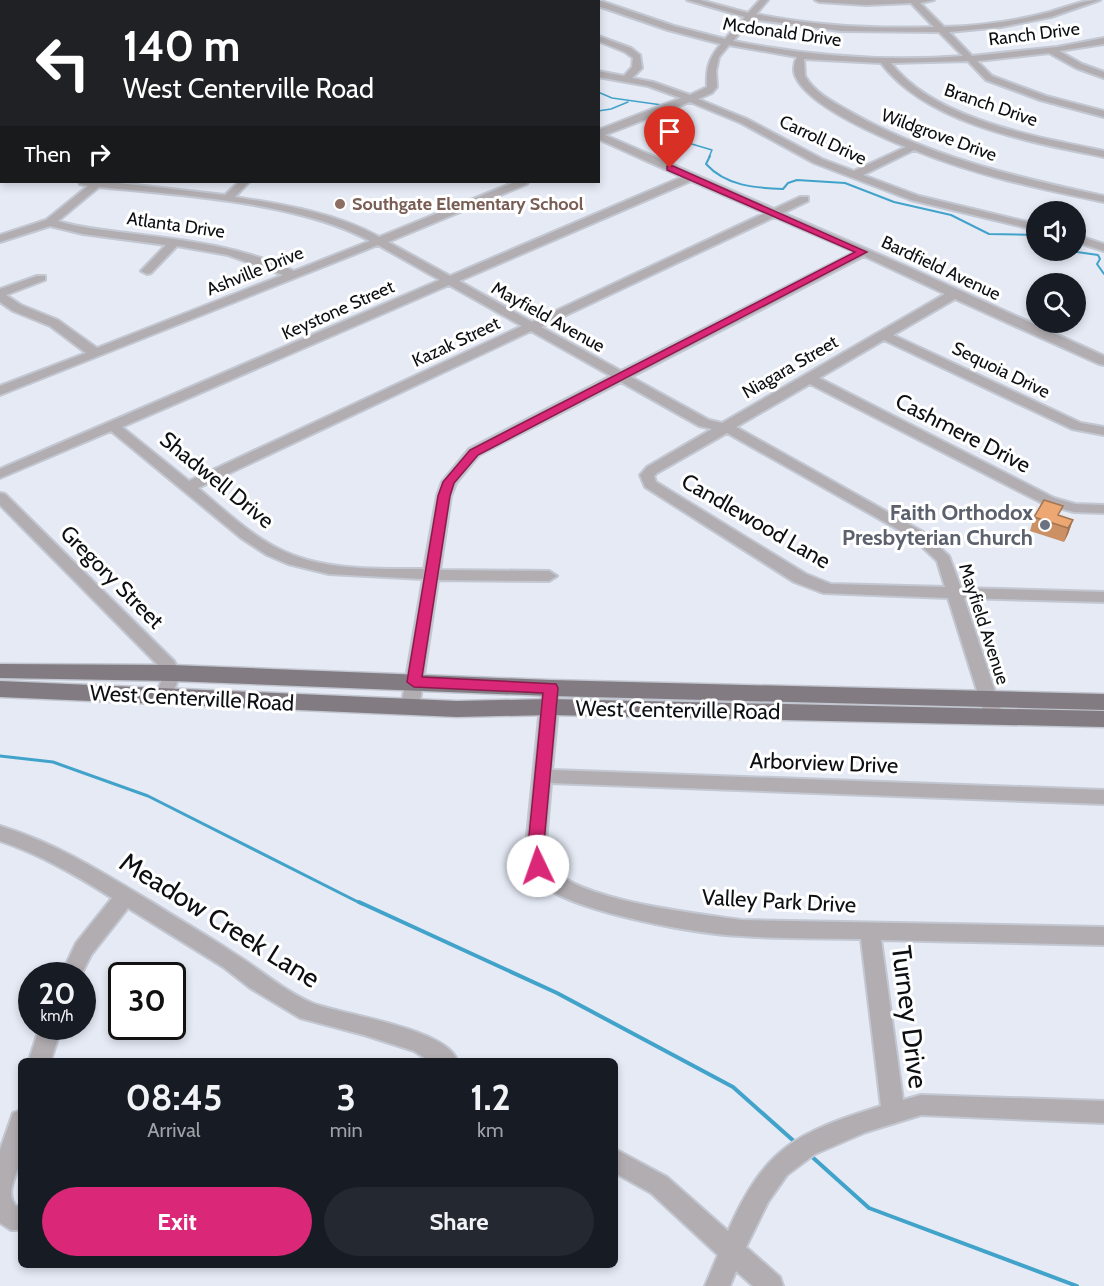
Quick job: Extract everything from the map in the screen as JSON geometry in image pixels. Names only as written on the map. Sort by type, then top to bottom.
[{"type":"main road","name":"West Centerville Road","points":[[6,680],[172,673],[414,682],[550,698]]},
{"type":"main road","name":"West Centerville Road","points":[[6,680],[165,696],[410,708],[550,698],[991,707],[1104,702]]},
{"type":"main road","name":"West Centerville Road","points":[[991,707],[1104,719]]},
{"type":"street","points":[[691,0],[749,16],[836,29],[939,28],[1020,21],[1074,8],[1096,0]]},
{"type":"street","points":[[600,134],[705,93],[712,87],[711,71],[715,56],[764,0]]},
{"type":"street","points":[[819,0],[866,3],[930,0]]},
{"type":"street","points":[[912,1],[983,74],[1005,85],[1104,114]]},
{"type":"street","name":"Mcdonald Drive","points":[[600,4],[673,29],[727,42],[802,54],[883,59],[967,58]]},
{"type":"street","points":[[600,39],[628,50],[637,57],[637,68],[626,79]]},
{"type":"street","name":"Ranch Drive","points":[[967,58],[1050,50],[1104,41]]},
{"type":"street","points":[[1050,50],[1079,66],[1104,75]]},
{"type":"street","name":"Wildgrove Drive","points":[[802,54],[798,64],[800,75],[808,87],[822,99],[860,123],[915,146],[1012,177],[1104,198]]},
{"type":"street","name":"Branch Drive","points":[[883,59],[896,79],[909,90],[951,111],[1042,140],[1104,154]]},
{"type":"street","name":"Carroll Drive","points":[[600,74],[650,84],[691,99],[744,121],[804,153],[915,198],[1026,225]]},
{"type":"street","name":"Bardfield Avenue","points":[[600,136],[904,269],[954,294],[1104,361]]},
{"type":"street","points":[[854,175],[915,146]]},
{"type":"street","name":"Keystone Street","points":[[0,474],[691,177]]},
{"type":"street","points":[[0,239],[50,222],[64,212],[90,183]]},
{"type":"street","name":"Mayfield Avenue","points":[[99,183],[284,208],[355,228],[620,378],[704,423],[722,427],[766,449],[926,540],[944,559],[991,707]]},
{"type":"street","points":[[227,199],[243,183]]},
{"type":"street","name":"Ashville Drive","points":[[0,391],[379,242],[521,183]]},
{"type":"street","name":"Kazak Street","points":[[188,487],[804,198]]},
{"type":"street","name":"Atlanta Drive","points":[[50,222],[81,230],[222,248],[271,263],[293,276]]},
{"type":"street","points":[[1086,242],[1104,248]]},
{"type":"street","points":[[147,271],[174,243]]},
{"type":"street","points":[[410,708],[444,496],[449,482],[474,452],[863,252]]},
{"type":"street","points":[[41,278],[0,294],[17,308],[54,323],[96,354]]},
{"type":"street","name":"Niagara Street","points":[[647,475],[722,427],[954,294]]},
{"type":"street","name":"Sequoia Drive","points":[[884,335],[1077,426],[1104,431]]},
{"type":"street","name":"Cashmere Drive","points":[[809,378],[1049,501],[1074,508],[1104,509]]},
{"type":"street","name":"Shadwell Drive","points":[[113,426],[246,535],[272,552],[293,561],[329,569],[549,576]]},
{"type":"street","name":"Candlewood Lane","points":[[647,475],[650,484],[662,493],[813,584],[829,589],[1104,597]]},
{"type":"street","name":"Gregory Street","points":[[0,497],[168,665],[172,673]]},
{"type":"street","points":[[165,696],[172,673]]},
{"type":"street","name":"Valley Park Drive","points":[[550,698],[536,846],[540,848],[538,866],[550,881],[569,890],[587,897],[687,921],[741,928],[1104,936]]},
{"type":"street","name":"Arborview Drive","points":[[542,776],[1104,797]]},
{"type":"street","name":"Meadow Creek Lane","points":[[0,833],[38,846],[75,865],[230,962],[257,982],[308,1011],[364,1025],[421,1044],[443,1058]]},
{"type":"street","points":[[77,962],[83,949],[125,897]]},
{"type":"street","name":"Turney Drive","points":[[870,930],[893,1112]]},
{"type":"street","points":[[41,1058],[46,1040]]},
{"type":"street","points":[[717,1286],[755,1202],[778,1168],[794,1153],[815,1141],[893,1112],[921,1105],[1104,1112]]},
{"type":"street","points":[[18,1130],[0,1187],[0,1205],[11,1218],[18,1218]]},
{"type":"street","points":[[618,1162],[659,1185],[771,1286]]},
{"type":"building","points":[[1044,500],[1063,506],[1058,515],[1073,520],[1068,528],[1034,517]]},
{"type":"waterway","points":[[600,93],[612,98],[662,105]]},
{"type":"waterway","points":[[600,111],[628,102]]},
{"type":"waterway","points":[[673,111],[674,120],[664,130],[675,139],[712,150],[709,157]]},
{"type":"waterway","points":[[710,156],[706,164],[723,177],[742,184],[783,189],[788,183],[797,180],[845,183],[894,202],[951,215],[989,234],[1026,235]]},
{"type":"waterway","points":[[1086,253],[1098,255],[1100,259],[1097,264],[1104,274]]},
{"type":"waterway","points":[[0,756],[53,762],[148,796],[362,904]]},
{"type":"waterway","points":[[359,902],[557,993],[733,1087],[796,1143]]},
{"type":"waterway","points":[[810,1155],[869,1208],[1077,1286]]},
{"type":"place","name":"Southgate Elementary School","points":[[340,204]]},
{"type":"place","name":"Faith Orthodox Presbyterian Church","points":[[1045,525]]},
{"type":"route","points":[[538,866],[540,848],[536,846],[551,688],[414,682],[444,496],[449,482],[474,452],[863,252],[670,168]]}]
